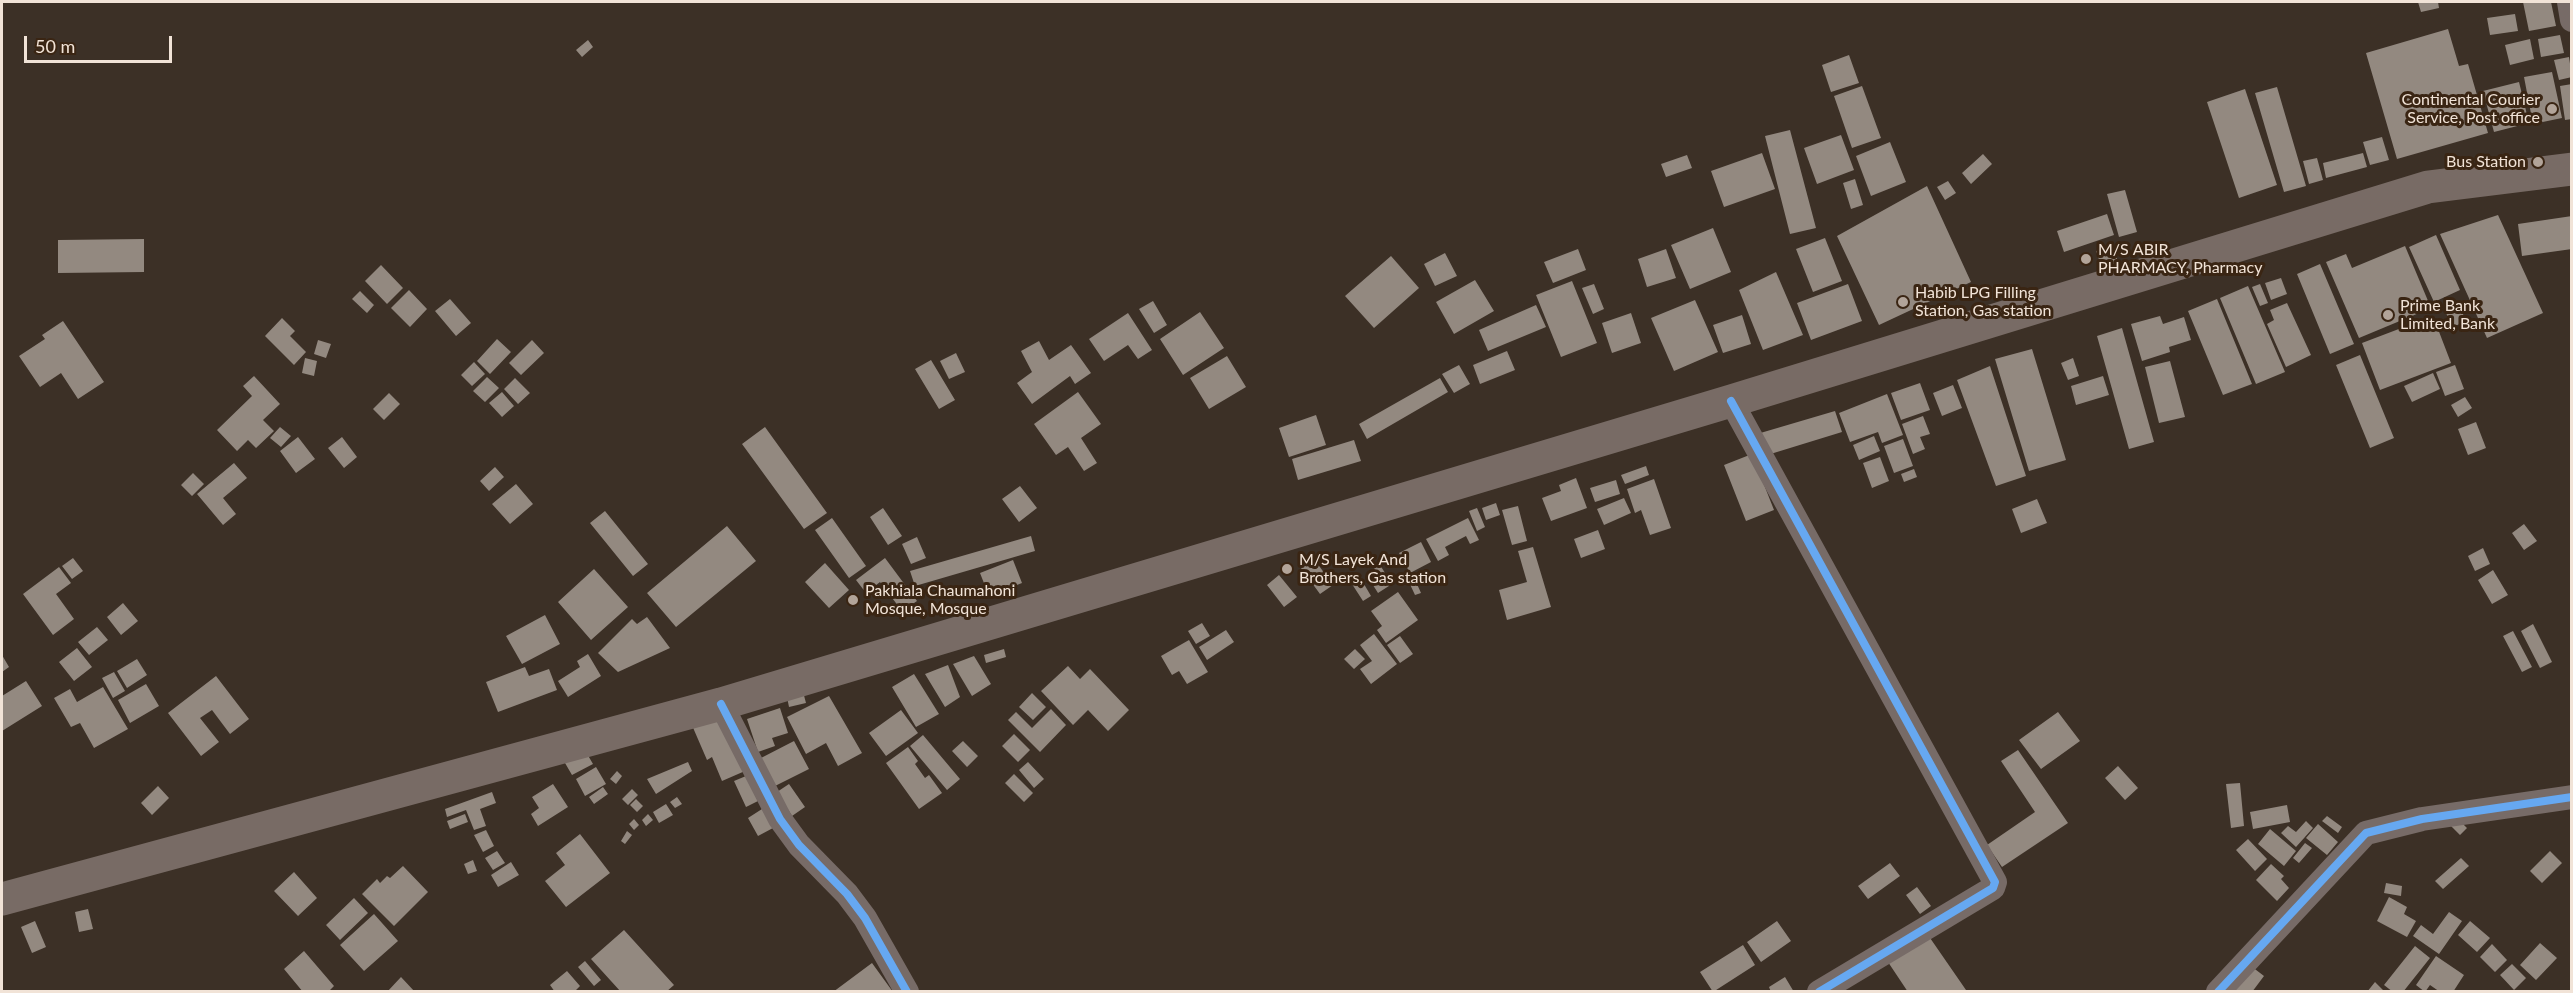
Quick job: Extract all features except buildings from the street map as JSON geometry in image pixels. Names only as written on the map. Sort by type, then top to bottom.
[{"type":"main road","points":[[2,899],[721,704],[1731,401],[2428,187],[2571,169]]},
{"type":"street","points":[[2569,2],[2571,20]]},
{"type":"street","points":[[1731,401],[1995,882],[1993,888],[1819,992]]},
{"type":"street","points":[[721,704],[780,819],[799,845],[846,894],[865,918],[907,992]]},
{"type":"street","points":[[2218,992],[2366,833],[2422,819],[2571,797]]},
{"type":"cycle path","points":[[1731,401],[1995,882],[1993,888],[1819,992]]},
{"type":"cycle path","points":[[721,704],[780,819],[799,845],[847,894],[865,918],[907,992]]},
{"type":"cycle path","points":[[2218,992],[2366,833],[2422,819],[2572,797]]},
{"type":"place","name":"Continental Courier Service, Post office","points":[[2552,109]]},
{"type":"place","name":"Bus Station","points":[[2538,162]]},
{"type":"place","name":"M/S ABIR PHARMACY, Pharmacy","points":[[2086,259]]},
{"type":"place","name":"Habib LPG Filling Station, Gas station","points":[[1903,302]]},
{"type":"place","name":"Prime Bank Limited, Bank","points":[[2388,315]]},
{"type":"place","name":"M/S Layek And Brothers, Gas station","points":[[1287,569]]},
{"type":"place","name":"Pakhiala Chaumahoni Mosque, Mosque","points":[[853,600]]}]
